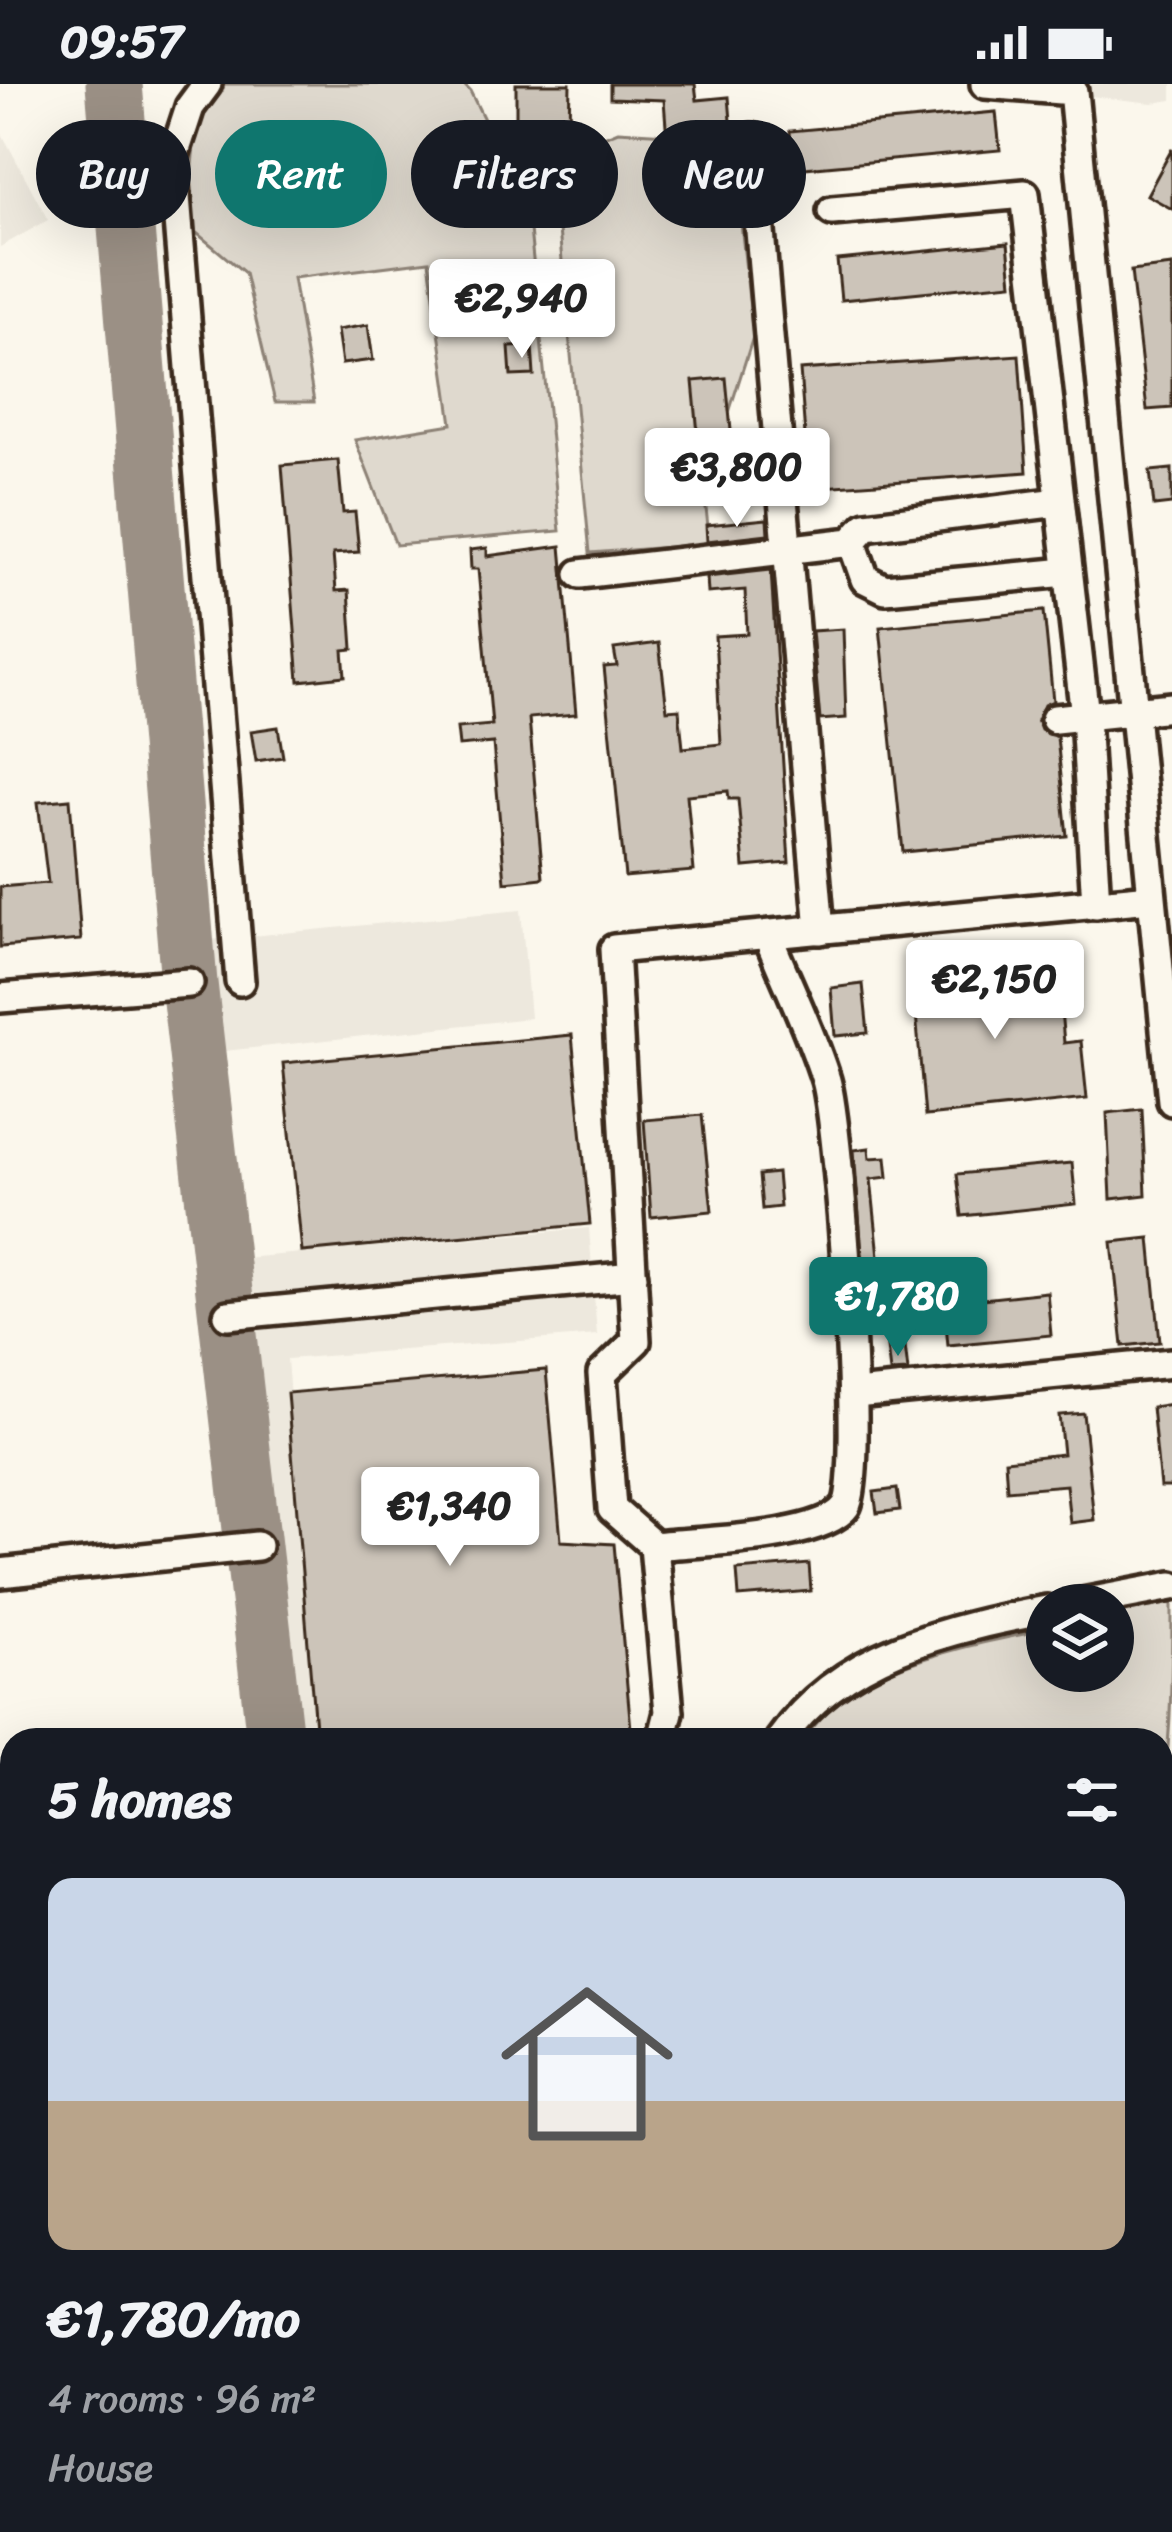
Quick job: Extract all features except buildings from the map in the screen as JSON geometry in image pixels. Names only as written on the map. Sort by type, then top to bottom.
[{"type":"street","points":[[207,84],[190,107],[172,159],[240,980]]},
{"type":"street","points":[[985,84],[1073,91],[1172,1101]]},
{"type":"street","points":[[832,212],[1025,194],[1085,716],[1096,904]]},
{"type":"street","points":[[760,228],[820,930]]},
{"type":"street","points":[[580,574],[852,542],[866,526],[1059,502]]},
{"type":"street","points":[[852,542],[865,579],[885,590],[1067,572]]},
{"type":"street","points":[[1055,719],[1172,707]]},
{"type":"street","points":[[665,1728],[669,1712],[654,1546],[612,1509],[602,1374],[636,1341],[614,949],[1151,898]]},
{"type":"street","points":[[654,1546],[824,1526],[848,1504],[856,1469],[855,1394],[827,1084],[768,936]]},
{"type":"street","points":[[0,998],[189,983]]},
{"type":"street","points":[[228,1315],[632,1276]]},
{"type":"street","points":[[855,1394],[1172,1363]]},
{"type":"street","points":[[0,1573],[257,1546]]},
{"type":"street","points":[[1134,1593],[1172,1586]]},
{"type":"street","points":[[789,1728],[800,1711],[849,1670],[900,1649],[1026,1616]]},
{"type":"shaded area","points":[[215,84],[463,84],[470,91],[484,120],[411,120],[411,228],[530,228],[560,531],[396,545],[355,440],[452,424],[429,261],[293,278],[314,402],[275,402],[245,273],[191,228],[196,120]]},
{"type":"shaded area","points":[[985,84],[1172,84],[1172,100],[1152,103]]},
{"type":"shaded area","points":[[0,130],[36,198],[36,227],[0,247]]},
{"type":"shaded area","points":[[618,131],[642,132],[642,228],[741,228],[753,337],[704,491],[710,544],[590,553],[559,228],[618,228]]},
{"type":"shaded area","points":[[521,910],[530,1018],[215,1052],[233,1259],[589,1228],[597,1335],[287,1359],[315,1728],[245,1728],[168,944]]},
{"type":"shaded area","points":[[1172,1603],[1169,1728],[814,1728],[851,1692],[881,1676],[1026,1633],[1026,1692],[1134,1692],[1134,1610]]},
{"type":"taxiway","points":[[114,84],[189,983],[274,1728]]}]
